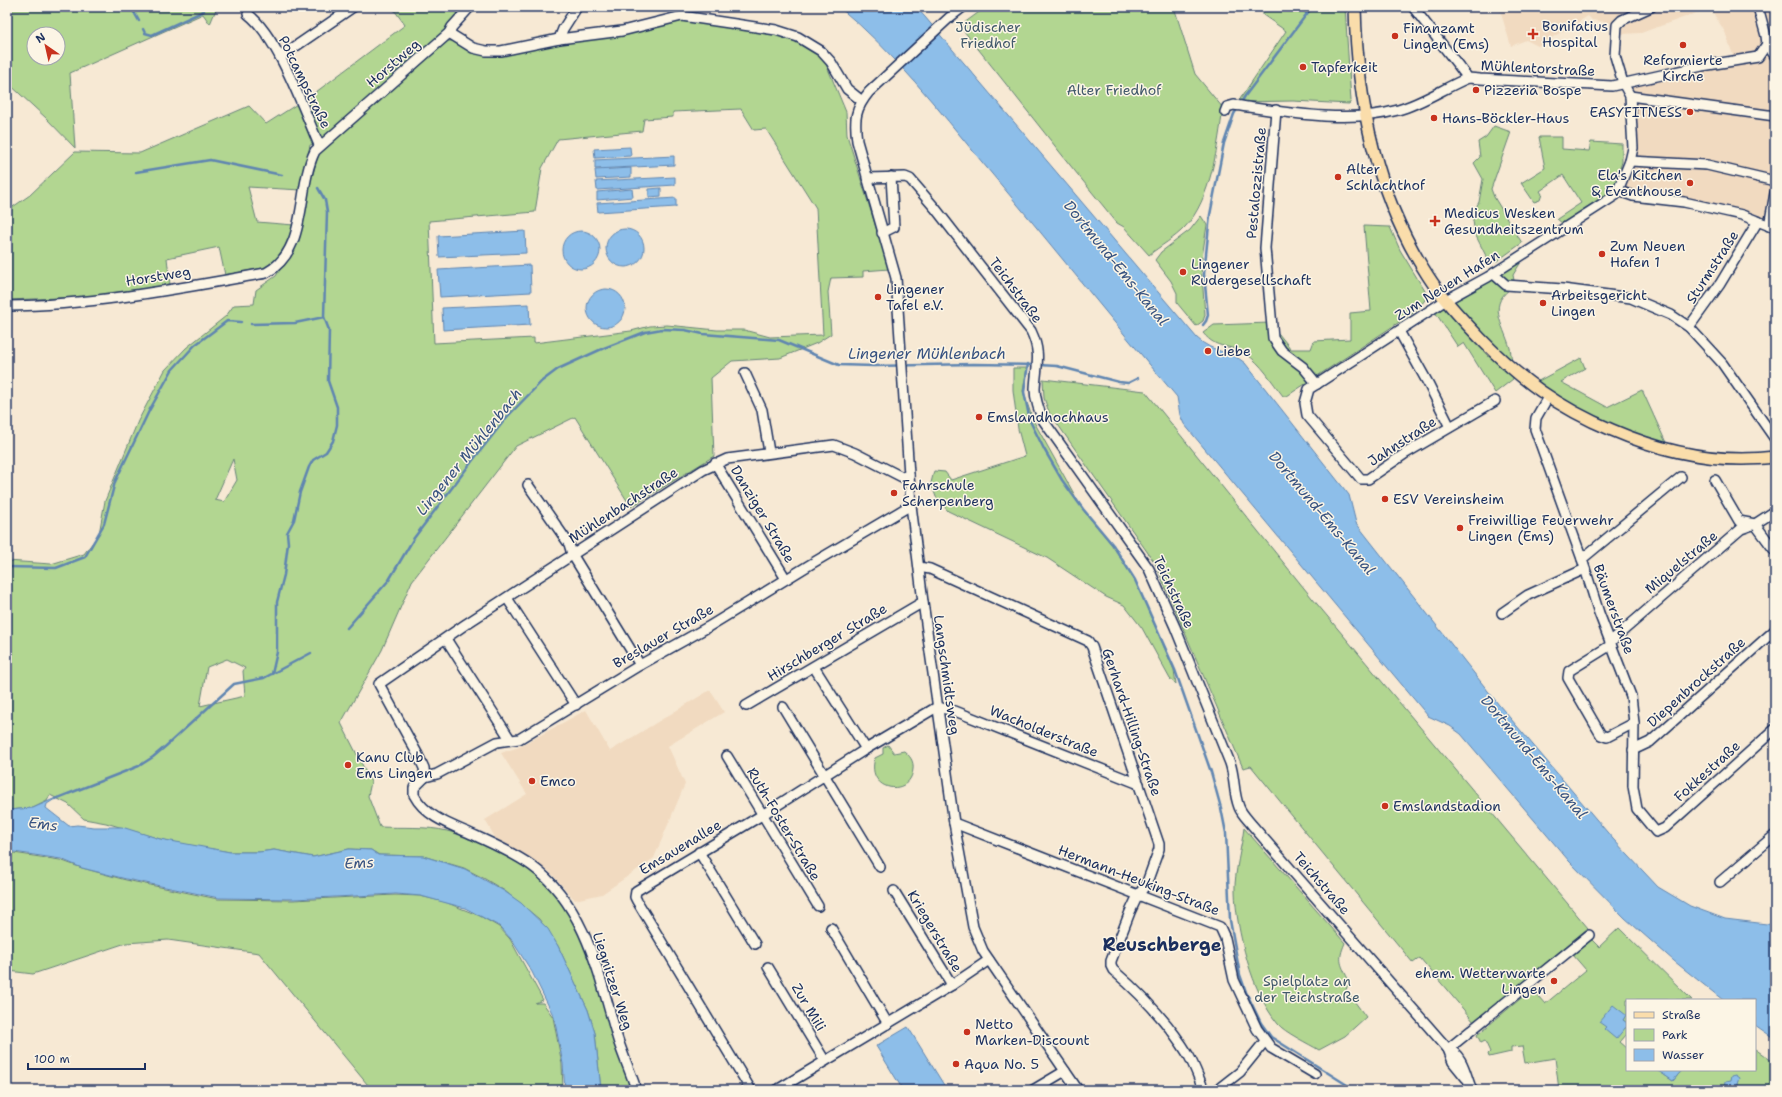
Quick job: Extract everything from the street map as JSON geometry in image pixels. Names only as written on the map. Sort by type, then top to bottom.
[{"type":"main road","points":[[1355,7],[1366,115],[1381,176],[1397,216],[1410,246],[1428,277],[1446,300],[1495,354],[1548,397],[1579,416],[1627,437],[1659,447],[1709,458],[1752,459],[1775,456]]},
{"type":"street","points":[[280,57],[353,7]]},
{"type":"street","name":"Horstweg","points":[[7,306],[58,304],[108,298],[266,273],[275,268],[284,259],[290,249],[297,227],[309,164],[319,145],[449,33],[452,27],[470,7]]},
{"type":"street","points":[[559,39],[563,29],[577,7]]},
{"type":"street","points":[[682,16],[684,7]]},
{"type":"street","name":"Langschmidtsweg","points":[[963,7],[947,20],[862,101],[856,112],[855,125],[857,141],[896,278],[911,505],[937,707],[954,823],[973,927],[976,938],[989,960],[1078,1090]]},
{"type":"street","name":"Mühlentorstraße","points":[[1413,7],[1468,78],[1568,85],[1612,86],[1702,66],[1758,57],[1767,44]]},
{"type":"street","points":[[1651,7],[1622,20],[1618,25],[1616,56],[1623,83],[1630,96],[1633,148],[1619,191],[1633,196],[1684,202],[1742,215],[1772,227],[1775,193]]},
{"type":"street","points":[[1758,7],[1767,44],[1775,56]]},
{"type":"street","name":"Potcampstraße","points":[[248,14],[256,20],[280,57],[319,145]]},
{"type":"street","points":[[449,33],[473,48],[486,51],[500,51],[559,39],[622,30],[682,16],[776,30],[798,37],[821,51],[831,62],[847,89],[862,101]]},
{"type":"street","points":[[1225,112],[1227,107],[1234,105],[1328,116],[1384,114],[1413,105],[1468,78]]},
{"type":"street","points":[[1630,96],[1775,116]]},
{"type":"street","name":"Pestalozzistraße","points":[[1276,110],[1264,248],[1273,338],[1282,351],[1303,367],[1317,384]]},
{"type":"street","points":[[1630,161],[1707,165],[1775,181]]},
{"type":"street","points":[[882,233],[894,227],[891,177]]},
{"type":"street","name":"Teichstraße","points":[[867,178],[906,177],[910,179],[935,208],[1023,319],[1034,336],[1038,352],[1036,400],[1042,420],[1140,554],[1161,595],[1230,762],[1239,808],[1252,825],[1448,1049],[1453,1062],[1466,1078],[1472,1090]]},
{"type":"street","name":"Zum Neuen Hafen","points":[[1309,389],[1446,300],[1494,273],[1606,202],[1619,191]]},
{"type":"street","name":"Sturmstraße","points":[[1688,328],[1728,273],[1758,221]]},
{"type":"street","points":[[1494,273],[1496,277],[1506,285],[1563,289],[1631,298],[1672,315],[1688,328],[1722,363],[1775,439]]},
{"type":"street","name":"Jahnstraße","points":[[1400,331],[1450,427]]},
{"type":"street","points":[[745,373],[762,410],[769,452]]},
{"type":"street","name":"Jahnstraße","points":[[1309,389],[1305,403],[1307,415],[1361,480],[1368,479],[1406,453],[1495,401]]},
{"type":"street","name":"Bäumerstraße","points":[[1548,397],[1536,418],[1535,429],[1630,696],[1634,723],[1633,786],[1637,809],[1656,832]]},
{"type":"street","name":"Mühlenbachstraße","points":[[425,777],[424,768],[418,755],[379,684],[572,554],[715,463],[726,459],[769,452],[834,445],[855,453],[902,477],[909,475]]},
{"type":"street","name":"Danziger Straße","points":[[715,463],[786,579]]},
{"type":"street","points":[[1582,559],[1681,477]]},
{"type":"street","points":[[1715,480],[1739,521],[1755,524],[1775,551]]},
{"type":"street","points":[[528,485],[569,544],[572,554],[640,664]]},
{"type":"street","name":"Breslauer Straße","points":[[425,777],[437,774],[497,742],[520,739],[640,664],[708,627],[911,505]]},
{"type":"street","name":"Miquelstraße","points":[[1634,723],[1607,737],[1601,735],[1568,678],[1569,671],[1611,643],[1741,529],[1755,524],[1775,511]]},
{"type":"street","name":"Gerhard-Hilling-Straße","points":[[919,567],[930,569],[1088,641],[1092,647],[1159,844],[1159,849],[1146,885],[1138,895],[1130,912],[1111,961],[1111,966],[1113,970],[1144,998],[1188,1055],[1204,1090]]},
{"type":"street","points":[[1502,613],[1528,595],[1584,569]]},
{"type":"street","points":[[507,598],[576,705]]},
{"type":"street","name":"Hirschberger Straße","points":[[746,706],[923,602]]},
{"type":"street","name":"Diepenbrockstraße","points":[[1633,750],[1650,742],[1775,630]]},
{"type":"street","points":[[446,639],[510,740]]},
{"type":"street","points":[[814,667],[866,749]]},
{"type":"street","name":"Wacholderstraße","points":[[937,707],[955,711],[1139,784]]},
{"type":"street","name":"Emsauenallee","points":[[751,1090],[635,897],[636,891],[937,707]]},
{"type":"street","points":[[783,708],[880,868]]},
{"type":"street","name":"Fokkestraße","points":[[1656,832],[1665,828],[1775,729]]},
{"type":"street","name":"Ruth-Foster-Straße","points":[[728,756],[762,815],[818,906]]},
{"type":"street","name":"Liegnitzer Weg","points":[[425,777],[414,788],[414,795],[425,809],[443,822],[503,849],[533,866],[552,885],[571,909],[580,925],[602,982],[618,1040],[634,1083],[635,1090]]},
{"type":"street","name":"Hermann-Heuking-Straße","points":[[954,823],[1220,927],[1225,938],[1234,980],[1257,1029],[1271,1048],[1315,1074]]},
{"type":"street","points":[[1720,882],[1775,835]]},
{"type":"street","points":[[699,852],[755,944]]},
{"type":"street","name":"Kriegerstraße","points":[[894,891],[952,986]]},
{"type":"street","points":[[831,928],[888,1024]]},
{"type":"street","points":[[1448,1049],[1589,935]]},
{"type":"street","points":[[777,1090],[952,986],[989,960]]},
{"type":"street","name":"Zur Mili","points":[[768,967],[825,1061]]},
{"type":"street","points":[[1218,1090],[1240,1072],[1265,1041]]},
{"type":"street","points":[[1033,1090],[1065,1070]]},
{"type":"shaded area","name":"Bonifatius Hospital","points":[[1499,7],[1758,7],[1766,36],[1758,57],[1735,61],[1725,32],[1710,8],[1641,33],[1621,34],[1619,24],[1592,20],[1588,16],[1538,46],[1526,40],[1511,46]]},
{"type":"shaded area","points":[[1762,7],[1775,7],[1775,51]]},
{"type":"shaded area","points":[[1775,52],[1775,137],[1769,137],[1769,141],[1775,142],[1775,224],[1620,192],[1631,157],[1626,84]]},
{"type":"shaded area","points":[[710,690],[724,712],[668,746],[685,784],[654,858],[602,894],[575,900],[550,872],[496,839],[485,820],[527,794],[501,753],[519,747],[586,710],[610,751]]},
{"type":"green space","points":[[7,7],[217,7],[210,24],[203,14],[70,73],[75,148],[46,118],[7,82]]},
{"type":"green space","points":[[392,7],[466,7],[446,30],[319,143],[310,145],[301,188],[313,174],[319,151],[444,41],[452,41],[479,54],[501,54],[688,16],[776,31],[812,45],[826,64],[846,112],[847,135],[889,269],[863,271],[863,277],[831,278],[828,292],[831,334],[817,343],[780,358],[732,361],[711,378],[714,456],[631,507],[575,417],[516,446],[412,581],[382,650],[341,723],[371,782],[368,796],[380,827],[439,829],[482,842],[515,859],[530,869],[544,881],[568,909],[573,917],[609,1012],[630,1080],[631,1090],[601,1090],[595,1033],[588,1010],[558,946],[539,919],[505,891],[464,868],[423,856],[379,855],[371,850],[349,849],[313,857],[274,850],[259,852],[230,852],[188,845],[160,839],[106,823],[84,819],[68,804],[50,795],[47,801],[33,808],[7,810],[7,561],[51,564],[84,554],[99,534],[105,501],[138,421],[165,370],[186,348],[226,316],[234,305],[254,304],[256,290],[276,276],[284,263],[279,258],[263,268],[225,275],[219,247],[167,258],[170,285],[83,297],[7,300],[7,211],[30,195],[75,152],[140,153],[249,106],[266,124],[316,92],[405,25]],"holes":[[[741,109],[754,130],[766,129],[816,208],[823,335],[770,337],[744,330],[717,330],[667,325],[650,326],[631,331],[534,343],[534,338],[434,343],[429,221],[535,212],[542,168],[558,139],[642,131],[644,119],[673,117],[673,112]],[[248,187],[301,190],[294,225],[257,222]],[[233,459],[237,480],[224,502],[215,500]],[[227,659],[245,668],[243,671],[245,696],[200,706],[207,667]]]},
{"type":"green space","name":"Alter Friedhof","points":[[986,7],[1174,7],[1195,74],[1223,108],[1216,154],[1207,187],[1194,216],[1177,235],[1149,255],[1124,227],[1117,223],[960,26]]},
{"type":"green space","points":[[1263,7],[1345,7],[1351,101],[1349,104],[1293,101],[1238,102],[1286,31],[1263,15]]},
{"type":"green space","points":[[1494,126],[1511,132],[1491,189],[1494,197],[1522,243],[1497,261],[1487,258],[1475,234],[1472,214],[1479,202],[1483,179],[1474,163],[1480,157],[1478,142],[1486,137]]},
{"type":"green space","points":[[1539,137],[1562,137],[1562,149],[1589,151],[1591,142],[1622,144],[1622,162],[1613,190],[1562,223],[1557,219],[1581,203],[1563,175],[1540,191],[1542,194],[1540,200],[1534,202],[1521,183],[1545,168]]},
{"type":"green space","name":"Lingener Rudergesellschaft","points":[[1201,216],[1207,225],[1201,264],[1205,315],[1203,321],[1196,326],[1177,303],[1177,293],[1171,281],[1155,260],[1161,252],[1190,230]]},
{"type":"green space","points":[[1364,226],[1390,227],[1400,250],[1425,291],[1425,300],[1416,311],[1287,396],[1283,396],[1257,362],[1240,351],[1219,345],[1208,339],[1203,333],[1214,325],[1270,323],[1291,349],[1311,349],[1314,341],[1350,339],[1350,313],[1371,311]]},
{"type":"green space","points":[[1524,257],[1513,275],[1515,286],[1501,299],[1498,307],[1501,322],[1510,348],[1513,379],[1495,393],[1464,343],[1458,347],[1435,312],[1465,296]]},
{"type":"green space","points":[[1581,358],[1585,368],[1561,382],[1607,407],[1642,390],[1668,447],[1627,437],[1531,385]]},
{"type":"green space","points":[[1013,368],[1027,368],[1023,391],[1033,420],[1083,510],[1112,545],[1135,580],[1174,670],[1176,684],[1170,679],[1142,628],[1124,605],[1106,597],[1047,558],[948,511],[936,497],[931,483],[934,471],[945,472],[951,480],[1025,456],[1018,429],[1013,390]]},
{"type":"green space","name":"Emslandstadion","points":[[1043,379],[1145,391],[1312,598],[1588,928],[1474,1022],[1420,958],[1413,963],[1251,766],[1243,768],[1155,563],[1049,412],[1044,398]]},
{"type":"green space","points":[[888,745],[894,753],[904,751],[910,757],[913,764],[910,778],[905,784],[897,787],[890,787],[882,784],[876,778],[874,769],[875,758],[883,754],[883,748]]},
{"type":"green space","name":"Spielplatz an der Teichstraße","points":[[1244,828],[1345,943],[1341,954],[1341,962],[1349,981],[1346,990],[1366,1017],[1345,1036],[1319,1050],[1291,1034],[1278,1024],[1260,996],[1253,979],[1238,924],[1235,891]]},
{"type":"green space","points":[[7,852],[60,860],[82,868],[126,880],[218,899],[293,900],[395,895],[420,896],[445,902],[480,916],[499,927],[510,939],[543,1000],[535,1003],[543,1003],[553,1017],[562,1064],[563,1090],[372,1090],[259,953],[168,940],[126,943],[33,974],[9,971],[7,970]]},
{"type":"green space","points":[[1619,928],[1691,999],[1626,999],[1626,1015],[1604,1029],[1626,1028],[1626,1035],[1620,1042],[1626,1047],[1626,1071],[1658,1071],[1673,1081],[1681,1071],[1756,1071],[1756,1050],[1775,1063],[1775,1090],[1559,1090],[1555,1058],[1525,1063],[1522,1046],[1511,1047],[1511,1052],[1489,1057],[1488,1054],[1490,1052],[1485,1041],[1481,1043],[1477,1035],[1532,989],[1545,1004],[1586,970],[1573,955],[1591,939],[1599,947]]},
{"type":"green space","points":[[1626,1015],[1626,1022],[1623,1020]]},
{"type":"water","name":"Dortmund-Ems-Kanal","points":[[839,7],[916,7],[1197,338],[1209,347],[1234,356],[1245,363],[1349,495],[1356,523],[1499,705],[1613,839],[1658,887],[1690,906],[1725,919],[1775,925],[1775,1039],[1756,1026],[1756,999],[1722,999],[1674,961],[1625,918],[1569,861],[1461,734],[1450,726],[1428,716],[1184,424],[1180,415],[1177,397],[914,81],[859,24]]},
{"type":"water","points":[[630,147],[631,156],[595,158],[594,149]]},
{"type":"water","points":[[674,156],[674,165],[595,169],[595,160]]},
{"type":"water","points":[[631,168],[631,177],[596,179],[595,170]]},
{"type":"water","points":[[675,177],[675,185],[597,190],[596,181]]},
{"type":"water","points":[[661,188],[661,196],[649,197],[649,189]]},
{"type":"water","points":[[632,189],[633,197],[597,200],[597,192]]},
{"type":"water","points":[[676,198],[676,207],[598,212],[597,203]]},
{"type":"water","points":[[621,229],[629,229],[639,234],[643,241],[643,255],[639,262],[629,267],[621,267],[611,262],[609,259],[606,252],[606,244],[611,234],[614,232]]},
{"type":"water","points":[[525,231],[526,253],[439,257],[438,236]]},
{"type":"water","points":[[577,231],[585,231],[595,236],[599,243],[599,257],[595,264],[585,269],[577,269],[567,264],[565,261],[562,254],[562,246],[567,236],[570,234]]},
{"type":"water","points":[[530,265],[531,292],[440,297],[438,270]]},
{"type":"water","points":[[602,289],[610,289],[620,294],[624,301],[624,315],[620,322],[610,327],[602,327],[592,322],[590,319],[587,312],[587,304],[592,294],[595,292]]},
{"type":"water","points":[[529,304],[530,325],[443,330],[442,308]]},
{"type":"water","name":"Ems","points":[[58,797],[47,804],[46,808],[69,826],[122,827],[160,839],[230,852],[259,852],[274,850],[313,857],[349,849],[371,850],[378,855],[423,856],[465,869],[504,891],[521,903],[548,929],[558,946],[588,1010],[595,1033],[601,1090],[565,1090],[563,1064],[554,1017],[532,972],[511,939],[499,926],[465,908],[421,896],[396,894],[294,899],[219,898],[126,879],[82,868],[61,859],[7,851],[7,810],[33,808]]},
{"type":"water","points":[[1613,1005],[1626,1015],[1623,1020],[1626,1022],[1626,1027],[1616,1039],[1604,1029],[1606,1027],[1599,1022]]},
{"type":"water","points":[[908,1027],[947,1090],[903,1090],[876,1046]]},
{"type":"water","points":[[1658,1071],[1681,1071],[1673,1081]]},
{"type":"water","points":[[1735,1075],[1739,1078],[1737,1084],[1739,1085],[1738,1088],[1727,1090],[1724,1088],[1725,1082],[1730,1081],[1731,1076]]},
{"type":"waterway","points":[[131,7],[139,21]]},
{"type":"waterway","name":"Lingener Mühlenbach","points":[[1303,7],[1307,15]]},
{"type":"waterway","name":"Lingener Mühlenbach","points":[[1203,325],[1208,315],[1204,274],[1210,215],[1224,143],[1234,114],[1245,96],[1312,7]]},
{"type":"waterway","points":[[143,29],[145,33],[152,35],[204,11]]},
{"type":"waterway","points":[[136,172],[210,160],[282,175]]},
{"type":"waterway","points":[[272,674],[277,652],[277,602],[284,575],[288,543],[287,533],[294,520],[300,492],[309,467],[313,460],[326,452],[333,441],[337,425],[337,407],[328,381],[329,330],[324,317],[327,212],[325,200],[318,188]]},
{"type":"waterway","points":[[251,324],[295,323],[324,317]]},
{"type":"waterway","points":[[7,567],[56,568],[85,557],[104,524],[115,482],[149,411],[172,370],[195,345],[227,321],[241,322]]},
{"type":"waterway","name":"Lingener Mühlenbach","points":[[347,628],[389,580],[414,538],[473,460],[507,417],[542,381],[558,369],[604,348],[645,332],[662,329],[685,330],[703,334],[779,340],[839,365],[1034,365]]},
{"type":"waterway","points":[[1028,364],[1024,392],[1030,421],[1062,480],[1083,509],[1113,545],[1135,580],[1175,670],[1211,772],[1226,833],[1230,920],[1240,975],[1246,992],[1261,1023],[1271,1037],[1355,1090]]},
{"type":"waterway","name":"Lingener Mühlenbach","points":[[1039,365],[1057,366],[1119,382],[1128,383],[1138,378]]},
{"type":"waterway","name":"Lingener Mühlenbach","points":[[55,799],[139,766],[166,746],[234,684],[264,678],[311,653]]},
{"type":"place","name":"Bonifatius Hospital","points":[[1533,34]]},
{"type":"place","name":"Finanzamt Lingen (Ems)","points":[[1395,36]]},
{"type":"place","name":"Reformierte Kirche","points":[[1683,45]]},
{"type":"place","name":"Tapferkeit","points":[[1303,67]]},
{"type":"place","name":"Pizzeria Bospe","points":[[1476,90]]},
{"type":"place","name":"EASYFITNESS","points":[[1690,112]]},
{"type":"place","name":"Hans-Böckler-Haus","points":[[1434,118]]},
{"type":"place","name":"Alter Schlachthof","points":[[1338,177]]},
{"type":"place","name":"Ela's Kitchen & Eventhouse","points":[[1690,183]]},
{"type":"place","name":"Medicus Wesken Gesundheitszentrum","points":[[1435,221]]},
{"type":"place","name":"Zum Neuen Hafen 1","points":[[1602,254]]},
{"type":"place","name":"Lingener Rudergesellschaft","points":[[1183,272]]},
{"type":"place","name":"Lingener Tafel e.V.","points":[[878,297]]},
{"type":"place","name":"Arbeitsgericht Lingen","points":[[1543,303]]},
{"type":"place","name":"Liebe","points":[[1208,351]]},
{"type":"place","name":"Emslandhochhaus","points":[[979,417]]},
{"type":"place","name":"Fahrschule Scherpenberg","points":[[894,493]]},
{"type":"place","name":"ESV Vereinsheim","points":[[1385,499]]},
{"type":"place","name":"Freiwillige Feuerwehr Lingen (Ems)","points":[[1460,528]]},
{"type":"place","name":"Kanu Club Ems Lingen","points":[[348,765]]},
{"type":"place","name":"Emco","points":[[532,781]]},
{"type":"place","name":"Emslandstadion","points":[[1385,806]]},
{"type":"place","name":"ehem. Wetterwarte Lingen","points":[[1554,981]]},
{"type":"place","name":"Netto Marken-Discount","points":[[967,1032]]},
{"type":"place","name":"Aqua No. 5","points":[[956,1064]]},
{"type":"district","name":"Reuschberge","points":[[1162,945]]},
{"type":"park label","name":"Jüdischer Friedhof","points":[[988,36]]}]
